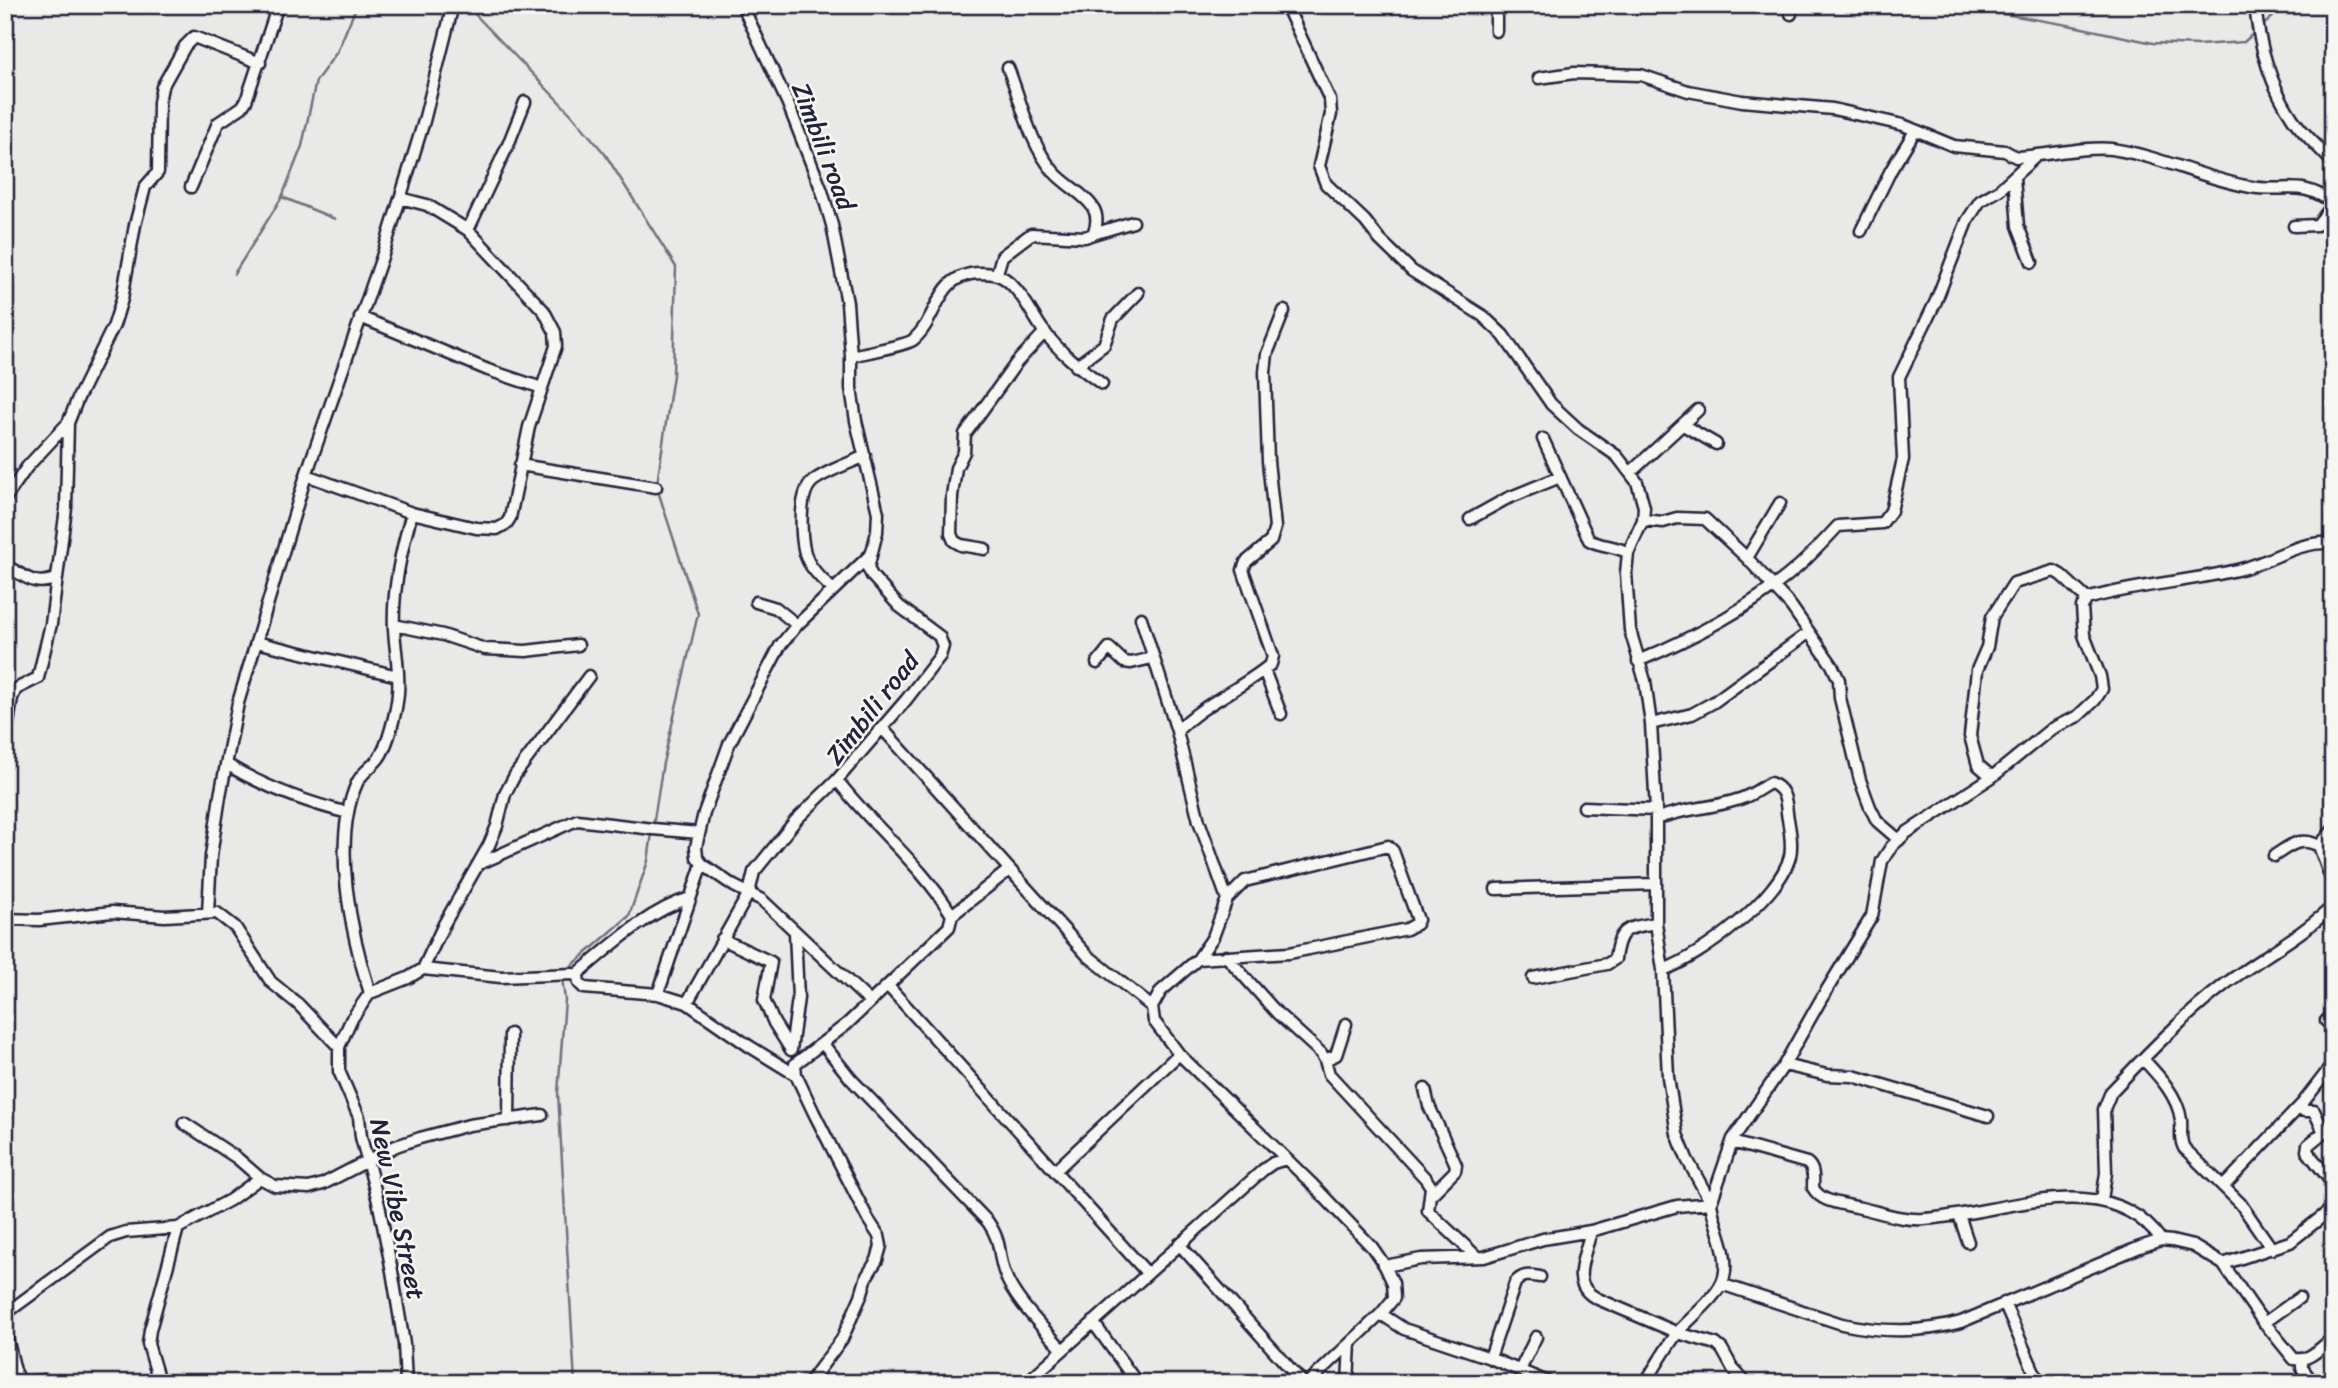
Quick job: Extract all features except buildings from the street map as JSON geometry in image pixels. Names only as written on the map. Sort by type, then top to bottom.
[{"type":"street","points":[[191,187],[218,123],[242,107],[260,63],[278,5]]},
{"type":"street","points":[[208,913],[211,856],[238,703],[306,475],[383,254],[431,97],[453,5]]},
{"type":"street","name":"Zimbili road","points":[[742,5],[788,104],[822,191],[832,225],[843,282],[852,356],[851,388],[878,513],[877,532],[868,568],[900,606],[939,636],[943,646],[940,656],[837,780],[860,810],[928,882],[952,915]]},
{"type":"street","points":[[1286,5],[1330,100],[1331,114],[1319,166],[1325,184],[1365,221],[1412,271],[1483,316],[1503,335],[1551,404],[1565,419],[1617,456],[1631,472],[1644,507],[1643,520],[1628,553],[1626,573],[1630,630],[1645,681],[1651,724],[1656,815],[1656,923],[1664,970],[1668,1077],[1676,1134],[1711,1203],[1722,1237],[1724,1266],[1721,1284],[1678,1333],[1645,1383]]},
{"type":"street","points":[[1496,5],[1496,31]]},
{"type":"street","points":[[2255,5],[2261,46],[2273,82],[2293,118],[2333,163]]},
{"type":"street","points":[[5,499],[27,467],[68,423],[114,325],[122,299],[135,225],[145,187],[158,172],[159,102],[162,87],[170,71],[185,46],[194,37],[260,63]]},
{"type":"street","points":[[1008,68],[1040,152],[1055,173],[1098,214],[1098,223],[1093,234]]},
{"type":"street","points":[[1539,78],[1574,73],[1641,75],[1688,91],[1741,101],[1833,109],[1897,124],[1954,146],[2005,151],[2016,157],[2109,149],[2146,156],[2252,187],[2316,191],[2333,204],[2317,225],[2294,226]]},
{"type":"street","points":[[468,230],[525,102]]},
{"type":"street","points":[[1861,231],[1891,170],[1915,131]]},
{"type":"street","points":[[1638,661],[1706,630],[1774,586],[1838,526],[1882,523],[1891,510],[1903,459],[1899,377],[1932,311],[1967,221],[1980,201],[2014,178],[2036,156]]},
{"type":"street","points":[[2014,178],[2018,226],[2032,262]]},
{"type":"street","points":[[306,475],[412,513],[476,528],[497,529],[510,518],[529,427],[556,346],[555,332],[538,304],[468,230],[427,205],[400,198]]},
{"type":"street","points":[[997,273],[1002,256],[1031,234],[1085,237],[1133,222]]},
{"type":"street","points":[[852,356],[911,342],[920,333],[955,279],[967,274],[997,273],[1014,286],[1045,332],[1076,366],[1102,384]]},
{"type":"street","points":[[1076,366],[1104,345],[1113,319],[1138,293]]},
{"type":"street","points":[[1177,731],[1192,715],[1271,664],[1273,656],[1244,570],[1246,562],[1270,541],[1275,527],[1268,461],[1265,372],[1267,354],[1284,311]]},
{"type":"street","points":[[360,317],[488,370],[542,388]]},
{"type":"street","points":[[985,549],[961,545],[954,541],[951,534],[951,496],[956,468],[964,452],[965,434],[1017,362],[1045,332]]},
{"type":"street","points":[[1631,472],[1698,410]]},
{"type":"street","points":[[5,744],[12,698],[16,689],[34,682],[40,674],[51,624],[66,508],[68,423]]},
{"type":"street","points":[[1683,425],[1716,444]]},
{"type":"street","points":[[1543,439],[1589,540],[1618,547],[1628,553]]},
{"type":"street","points":[[833,590],[813,570],[807,559],[803,530],[804,495],[814,480],[865,456]]},
{"type":"street","points":[[520,465],[656,487]]},
{"type":"street","points":[[1470,519],[1506,499],[1560,477]]},
{"type":"street","points":[[1747,558],[1780,503]]},
{"type":"street","points":[[370,993],[346,896],[346,833],[348,813],[358,782],[364,771],[377,761],[385,744],[398,694],[394,625],[399,563],[412,513]]},
{"type":"street","points":[[1643,520],[1663,522],[1677,517],[1705,519],[1774,586],[1832,665],[1839,680],[1840,698],[1860,780],[1870,807],[1877,821],[1899,840]]},
{"type":"street","points":[[1711,1203],[1732,1142],[1784,1065],[1872,916],[1882,861],[1899,840],[1992,777],[2051,729],[2078,716],[2102,689],[2100,676],[2084,635],[2082,607],[2087,599],[2109,592],[2241,569],[2305,544],[2333,542]]},
{"type":"street","points":[[869,556],[797,625],[780,646],[744,713],[717,775],[696,847],[697,857],[702,864],[773,909],[870,1002]]},
{"type":"street","points":[[5,565],[34,582],[57,579]]},
{"type":"street","points":[[1992,777],[1978,765],[1970,736],[1977,670],[1987,647],[1992,617],[2014,583],[2042,573],[2054,571],[2061,575],[2087,599]]},
{"type":"street","points":[[756,603],[776,608],[797,625]]},
{"type":"street","points":[[1141,618],[1177,731],[1199,821],[1227,899]]},
{"type":"street","points":[[394,625],[443,635],[485,649],[526,651],[578,645]]},
{"type":"street","points":[[1651,724],[1692,714],[1714,702],[1807,635]]},
{"type":"street","points":[[256,642],[398,676]]},
{"type":"street","points":[[1097,663],[1109,649],[1124,662],[1131,663],[1152,657]]},
{"type":"street","points":[[1264,670],[1281,714]]},
{"type":"street","points":[[5,919],[39,920],[112,912],[165,916],[218,914],[235,927],[271,982],[298,1004],[339,1047],[351,1020],[370,993],[423,969],[444,924],[498,826],[505,794],[515,775],[589,676]]},
{"type":"street","points":[[883,727],[1087,955],[1152,1007]]},
{"type":"street","points":[[226,764],[252,780],[348,813]]},
{"type":"street","points":[[687,1003],[749,892],[754,872],[796,821],[837,780]]},
{"type":"street","points":[[1584,807],[1656,815],[1731,802],[1747,797],[1770,783],[1783,791],[1790,829],[1790,857],[1767,896],[1756,908],[1692,956],[1664,970]]},
{"type":"street","points":[[478,864],[516,849],[567,822],[577,820],[699,833]]},
{"type":"street","points":[[2319,846],[2333,830]]},
{"type":"street","points":[[2274,856],[2294,842],[2304,841],[2319,846]]},
{"type":"street","points":[[1179,1244],[1312,1381],[1394,1298],[1394,1283],[1371,1247],[1179,1054],[1154,1021],[1152,1007],[1161,991],[1198,958],[1213,937],[1227,899],[1245,881],[1388,846],[1393,851],[1418,920],[1407,929],[1289,953],[1198,958]]},
{"type":"street","points":[[2319,846],[2333,884]]},
{"type":"street","points":[[658,994],[702,864]]},
{"type":"street","points":[[796,1069],[949,927],[952,915],[1009,870]]},
{"type":"street","points":[[1496,889],[1655,884]]},
{"type":"street","points":[[423,969],[501,977],[576,975],[653,916],[690,898]]},
{"type":"street","points":[[2102,1200],[2106,1173],[2103,1118],[2105,1102],[2111,1092],[2203,1003],[2276,948],[2300,934],[2333,906]]},
{"type":"street","points":[[1532,978],[1607,964],[1615,959],[1618,938],[1623,933],[1656,923]]},
{"type":"street","points":[[791,1050],[798,998],[795,932]]},
{"type":"street","points":[[722,939],[771,962],[764,1000],[774,1023],[791,1050],[796,1069],[868,1219],[879,1236],[881,1246],[842,1339],[810,1383]]},
{"type":"street","points":[[1226,956],[1277,1013],[1325,1060],[1329,1074],[1430,1183],[1427,1207],[1430,1214],[1476,1257]]},
{"type":"street","points":[[576,975],[584,988],[658,994],[687,1003],[749,1046],[796,1069]]},
{"type":"street","points":[[888,986],[1147,1273]]},
{"type":"street","points":[[1325,1060],[1336,1055],[1346,1024]]},
{"type":"street","points":[[509,1120],[510,1034]]},
{"type":"street","points":[[823,1044],[851,1079],[988,1222],[997,1235],[1005,1274],[1014,1291],[1062,1349]]},
{"type":"street","name":"New Vibe Street","points":[[339,1047],[339,1071],[359,1117],[392,1271],[404,1345],[406,1383]]},
{"type":"street","points":[[1055,1171],[1179,1054]]},
{"type":"street","points":[[2143,1059],[2172,1096],[2181,1121],[2180,1141],[2184,1148],[2240,1203],[2272,1248]]},
{"type":"street","points":[[2224,1186],[2302,1104],[2333,1064]]},
{"type":"street","points":[[1784,1065],[1827,1075],[1853,1076],[1988,1116]]},
{"type":"street","points":[[1425,1088],[1429,1106],[1456,1165],[1455,1171],[1430,1196]]},
{"type":"street","points":[[2302,1104],[2304,1111],[2314,1111],[2324,1132],[2308,1145],[2307,1151],[2333,1184]]},
{"type":"street","points":[[184,1123],[275,1186],[309,1188],[323,1184],[366,1159],[420,1138],[469,1125],[542,1115]]},
{"type":"street","points":[[1732,1142],[1807,1163],[1811,1166],[1813,1188],[1825,1200],[1915,1219],[1959,1215],[2051,1199],[2102,1200],[2129,1211],[2152,1228],[2161,1240]]},
{"type":"street","points":[[1026,1383],[1263,1170],[1286,1159]]},
{"type":"street","points":[[5,1314],[110,1237],[126,1232],[178,1227],[230,1200],[260,1178]]},
{"type":"street","points":[[1385,1266],[1421,1259],[1476,1257],[1505,1252],[1543,1239],[1591,1231],[1677,1206],[1711,1203]]},
{"type":"street","points":[[2223,1264],[2290,1242],[2333,1208]]},
{"type":"street","points":[[1959,1215],[1968,1242]]},
{"type":"street","points":[[158,1378],[150,1357],[149,1337],[156,1302],[178,1227]]},
{"type":"street","points":[[1591,1231],[1579,1278],[1582,1287],[1592,1297],[1678,1333],[1720,1347],[1733,1369],[1746,1383]]},
{"type":"street","points":[[1721,1284],[1785,1307],[1859,1328],[1935,1328],[1961,1322],[2161,1240],[2193,1246],[2223,1264],[2264,1323],[2294,1359],[2302,1360],[2333,1338]]},
{"type":"street","points":[[1490,1358],[1515,1283],[1519,1278],[1529,1275],[1540,1277]]},
{"type":"street","points":[[2264,1323],[2299,1298]]},
{"type":"street","points":[[2004,1303],[2039,1383]]},
{"type":"street","points":[[1381,1314],[1404,1329],[1490,1358],[1550,1383]]},
{"type":"street","points":[[1093,1322],[1137,1383]]},
{"type":"street","points":[[5,1330],[18,1383],[44,1380],[54,1383]]},
{"type":"street","points":[[1520,1370],[1536,1337]]},
{"type":"street","points":[[1348,1383],[1350,1343]]},
{"type":"street","points":[[2302,1360],[2302,1368],[2313,1383]]},
{"type":"waterway","points":[[234,274],[282,197],[302,146],[316,81],[337,52],[357,5]]},
{"type":"waterway","points":[[466,5],[571,114],[605,154],[676,267],[673,375],[657,484]]},
{"type":"waterway","points":[[2260,28],[2276,14],[2333,6]]},
{"type":"waterway","points":[[1992,12],[2153,43],[2198,45],[2244,42],[2255,32]]},
{"type":"waterway","points":[[282,197],[335,219]]},
{"type":"waterway","points":[[653,826],[663,763],[698,614],[658,491]]},
{"type":"waterway","points":[[567,970],[629,916],[648,861],[652,833]]},
{"type":"waterway","points":[[562,978],[565,1000],[558,1093],[575,1383]]}]
